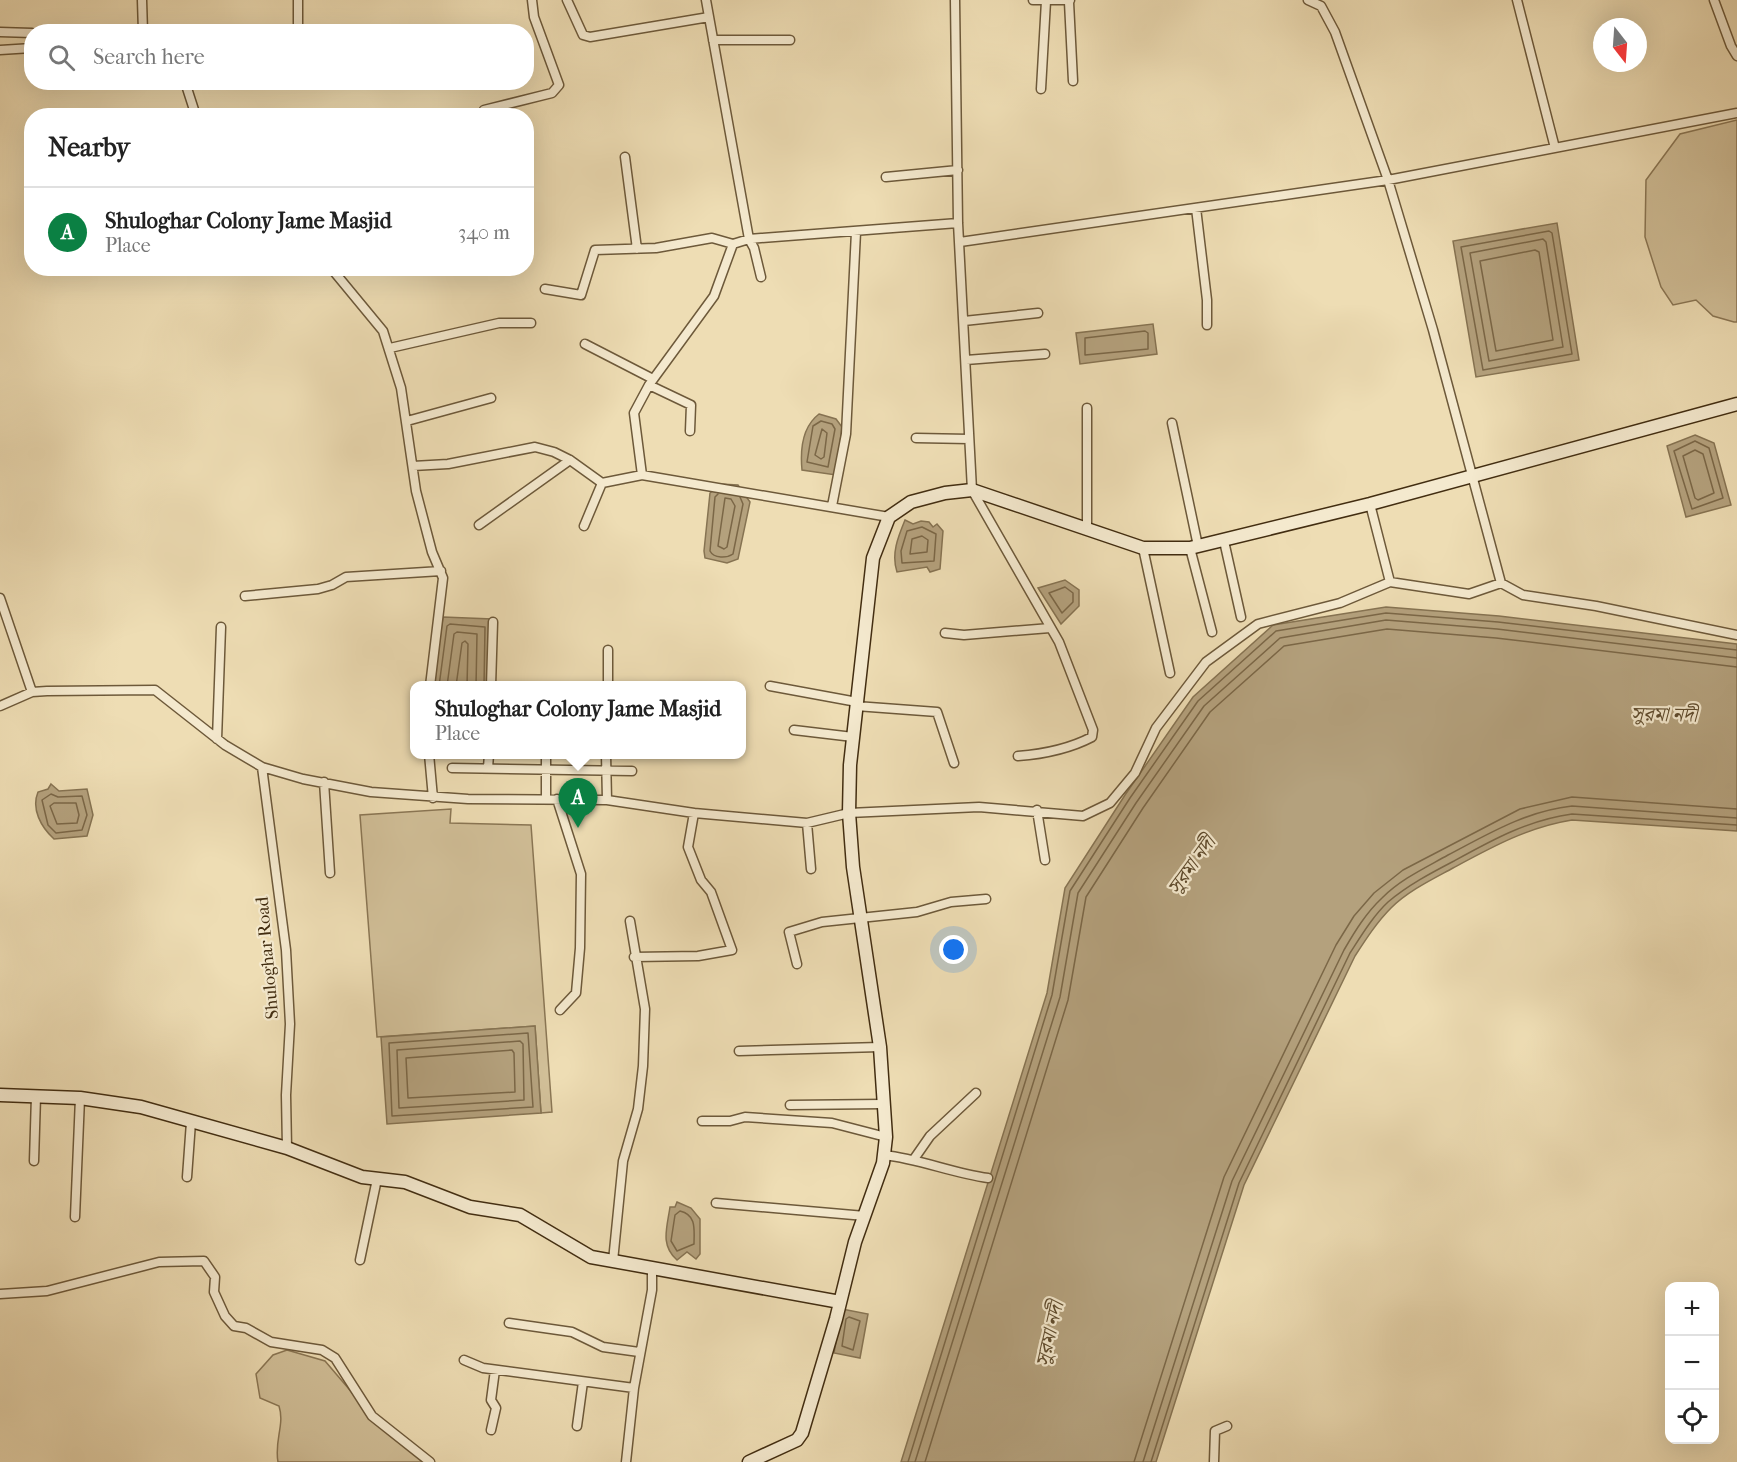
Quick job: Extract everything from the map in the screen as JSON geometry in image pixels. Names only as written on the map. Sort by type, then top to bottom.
[{"type":"main road","points":[[749,1462],[797,1440],[802,1433],[855,1242],[884,1155],[886,1137],[880,1047],[849,813],[853,737],[873,558],[889,517],[910,502],[945,493],[972,490],[1143,548],[1194,547],[1370,504],[1472,474],[1737,404]]},
{"type":"main road","points":[[0,1095],[81,1098],[141,1107],[287,1148],[362,1177],[405,1182],[470,1207],[520,1215],[591,1257],[840,1302]]},
{"type":"street","points":[[142,0],[143,24]]},
{"type":"street","points":[[298,0],[298,24]]},
{"type":"street","points":[[492,108],[552,93],[559,85],[534,17],[532,0]]},
{"type":"street","points":[[567,0],[583,35],[590,37],[709,17]]},
{"type":"street","points":[[706,0],[749,239],[754,248],[761,277]]},
{"type":"street","points":[[955,0],[958,223],[972,490],[1050,628],[1082,696],[1093,730],[1092,737],[1060,749],[1018,756]]},
{"type":"street","points":[[1033,0],[1069,1],[1073,81]]},
{"type":"street","points":[[1308,0],[1321,6],[1335,32],[1388,180],[1433,330],[1501,583],[1523,595],[1596,606],[1737,635]]},
{"type":"street","points":[[1517,0],[1554,148]]},
{"type":"street","points":[[1713,0],[1737,56]]},
{"type":"street","points":[[1041,89],[1046,1]]},
{"type":"street","points":[[0,32],[24,33]]},
{"type":"street","points":[[713,40],[790,40]]},
{"type":"street","points":[[0,50],[24,48]]},
{"type":"street","points":[[188,90],[193,108]]},
{"type":"street","points":[[960,242],[1388,180],[1737,113]]},
{"type":"street","points":[[625,157],[637,249]]},
{"type":"street","points":[[886,177],[958,170]]},
{"type":"street","points":[[1196,208],[1207,300],[1207,324]]},
{"type":"street","points":[[544,289],[581,295],[595,250],[637,249],[712,238],[733,244],[749,239],[958,223]]},
{"type":"street","points":[[832,506],[846,434],[856,232]]},
{"type":"street","points":[[642,475],[634,413],[651,382],[714,296],[733,244]]},
{"type":"street","points":[[338,276],[373,316],[390,348],[407,421],[413,466],[432,552],[443,578],[431,681]]},
{"type":"street","points":[[964,321],[1038,314]]},
{"type":"street","points":[[390,348],[499,323],[531,323]]},
{"type":"street","points":[[585,344],[691,405],[690,431]]},
{"type":"street","points":[[966,360],[1045,354]]},
{"type":"street","points":[[407,421],[490,398]]},
{"type":"street","points":[[1087,529],[1088,408]]},
{"type":"street","points":[[1172,423],[1212,632]]},
{"type":"street","points":[[916,438],[969,439]]},
{"type":"street","points":[[413,466],[448,464],[535,447],[554,452],[570,460],[602,483],[642,475],[889,517]]},
{"type":"street","points":[[479,525],[570,460]]},
{"type":"street","points":[[584,526],[602,483]]},
{"type":"street","points":[[1370,504],[1390,582]]},
{"type":"street","points":[[1224,541],[1241,617]]},
{"type":"street","points":[[1143,548],[1170,673]]},
{"type":"street","points":[[245,596],[318,589],[332,585],[346,577],[441,571]]},
{"type":"street","points":[[0,706],[32,692],[64,689],[102,692],[154,690],[217,739],[262,767],[371,792],[433,798],[607,800],[694,813],[807,823],[849,813],[979,807],[1037,810],[1083,816],[1110,803],[1135,773],[1156,728],[1206,662],[1258,624],[1340,603],[1390,582],[1469,594],[1501,583]]},
{"type":"street","points":[[0,598],[32,692]]},
{"type":"street","points":[[491,681],[494,622]]},
{"type":"street","points":[[217,739],[221,627]]},
{"type":"street","points":[[945,633],[964,635],[1050,628]]},
{"type":"street","points":[[608,650],[608,681]]},
{"type":"street","points":[[770,686],[857,704],[937,712],[954,763]]},
{"type":"street","points":[[794,730],[853,737]]},
{"type":"street","points":[[429,759],[433,798]]},
{"type":"street","points":[[488,768],[489,759]]},
{"type":"street","points":[[546,759],[546,799]]},
{"type":"street","points":[[606,759],[607,800]]},
{"type":"street","name":"Shuloghar Road","points":[[262,767],[286,950],[290,1024],[286,1095],[287,1148]]},
{"type":"street","points":[[452,768],[632,771]]},
{"type":"street","points":[[324,782],[324,813],[330,873]]},
{"type":"street","points":[[557,799],[582,874],[576,993],[560,1010]]},
{"type":"street","points":[[1037,810],[1045,860]]},
{"type":"street","points":[[634,957],[698,956],[732,950],[711,892],[701,880],[688,847],[694,813]]},
{"type":"street","points":[[807,823],[811,869]]},
{"type":"street","points":[[797,964],[789,932],[822,922],[917,912],[951,902],[986,899]]},
{"type":"street","points":[[613,1261],[623,1161],[638,1109],[643,1066],[645,1009],[634,957],[630,921]]},
{"type":"street","points":[[739,1051],[880,1047]]},
{"type":"street","points":[[914,1159],[930,1136],[976,1093]]},
{"type":"street","points":[[34,1161],[36,1096]]},
{"type":"street","points":[[75,1217],[81,1098]]},
{"type":"street","points":[[790,1105],[883,1104]]},
{"type":"street","points":[[702,1121],[730,1121],[745,1117],[832,1123],[886,1137]]},
{"type":"street","points":[[187,1177],[190,1122]]},
{"type":"street","points":[[884,1155],[914,1159],[952,1173],[988,1178]]},
{"type":"street","points":[[360,1260],[377,1179]]},
{"type":"street","points":[[716,1203],[865,1216]]},
{"type":"street","points":[[0,1293],[46,1291],[159,1262],[204,1261],[215,1276],[214,1292],[225,1316],[234,1326],[246,1328],[271,1342],[322,1350],[335,1358],[372,1416],[430,1462]]},
{"type":"street","points":[[626,1462],[639,1352],[651,1290],[651,1269]]},
{"type":"street","points":[[508,1323],[572,1332],[603,1347],[639,1352]]},
{"type":"street","points":[[464,1360],[495,1370],[634,1388]]},
{"type":"street","points":[[491,1430],[496,1407],[491,1400],[495,1370]]},
{"type":"street","points":[[577,1426],[583,1382]]},
{"type":"street","points":[[1214,1462],[1215,1431],[1227,1426]]},
{"type":"shaded area","points":[[1737,120],[1737,322],[1734,322],[1713,316],[1696,300],[1673,305],[1661,287],[1645,237],[1646,180],[1680,134]]},
{"type":"shaded area","points":[[451,809],[450,823],[531,825],[552,1112],[541,1113],[535,1026],[377,1037],[360,815]]},
{"type":"shaded area","points":[[287,1350],[325,1361],[372,1416],[425,1462],[278,1462],[277,1447],[281,1413],[279,1406],[260,1398],[256,1374],[273,1355]]},
{"type":"water","points":[[1557,223],[1579,360],[1476,377],[1453,241]]},
{"type":"water","points":[[1153,324],[1157,354],[1080,364],[1076,333]]},
{"type":"water","points":[[819,414],[836,419],[842,427],[836,475],[802,470],[803,439],[809,425]]},
{"type":"water","points":[[1695,435],[1714,443],[1731,505],[1686,517],[1667,446]]},
{"type":"water","points":[[720,484],[738,485],[750,502],[738,559],[727,563],[705,558],[704,551],[710,493]]},
{"type":"water","points":[[905,520],[913,524],[921,521],[929,522],[933,527],[937,524],[943,531],[940,569],[930,572],[927,567],[897,572],[895,552]]},
{"type":"water","points":[[1065,580],[1079,590],[1079,606],[1061,624],[1038,588]]},
{"type":"water","name":"সুরমা নদী","points":[[1386,607],[1499,616],[1737,644],[1737,831],[1572,820],[1556,823],[1511,839],[1428,881],[1386,913],[1355,956],[1244,1185],[1156,1462],[901,1462],[1047,993],[1065,888],[1125,795],[1193,697],[1273,625]]},
{"type":"water","points":[[443,617],[492,619],[489,681],[434,681]]},
{"type":"water","points":[[51,784],[59,791],[87,789],[93,815],[87,836],[54,839],[45,829],[38,817],[36,798],[38,792],[48,789]]},
{"type":"water","points":[[535,1026],[541,1113],[387,1124],[381,1037]]},
{"type":"water","points":[[677,1202],[691,1208],[700,1219],[700,1254],[696,1259],[687,1252],[677,1260],[668,1248],[666,1229],[670,1207],[675,1207]]},
{"type":"water","points":[[842,1309],[868,1314],[860,1358],[834,1353]]},
{"type":"place","name":"Shuloghar Colony Jame Masjid","points":[[578,828]]}]
